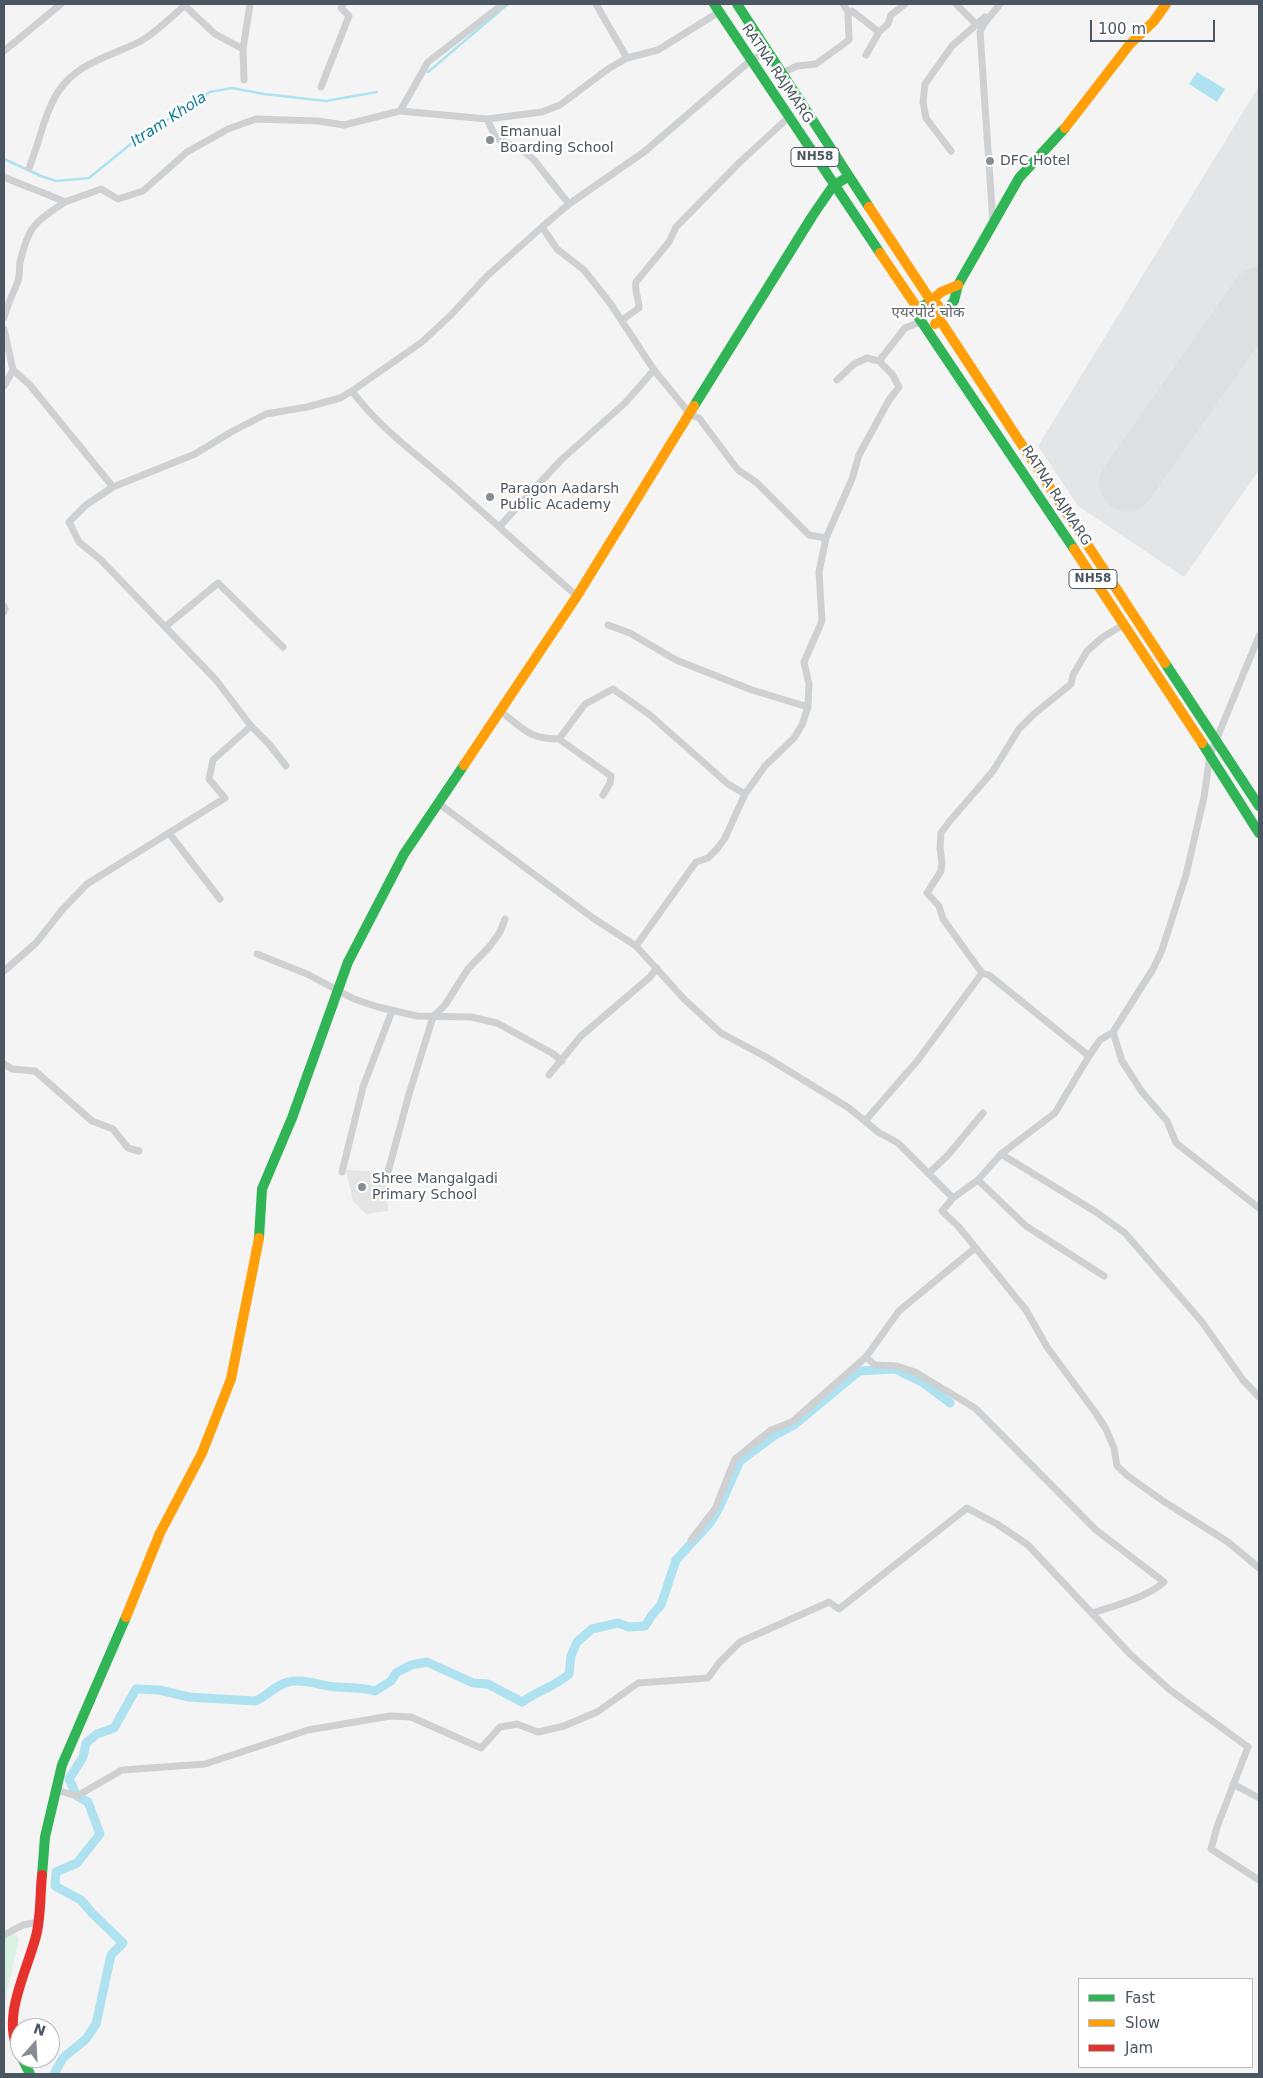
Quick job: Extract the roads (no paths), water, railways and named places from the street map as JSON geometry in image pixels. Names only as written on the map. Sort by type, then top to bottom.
[{"type":"street","points":[[4,51],[61,4]]},
{"type":"street","points":[[29,168],[58,92],[72,76],[95,60],[120,51],[144,39],[185,4],[215,34],[243,49]]},
{"type":"street","points":[[244,80],[243,49],[250,4]]},
{"type":"street","points":[[321,87],[349,16],[341,8],[343,4]]},
{"type":"street","points":[[400,110],[428,62],[503,4]]},
{"type":"street","points":[[596,4],[627,58]]},
{"type":"street","name":"RATNA RAJMARG","points":[[737,4],[931,301],[938,305],[941,318],[1259,806]]},
{"type":"street","points":[[782,73],[797,66],[816,64],[849,40],[848,12],[842,4]]},
{"type":"street","points":[[866,55],[880,32],[888,24],[891,15],[905,4]]},
{"type":"street","points":[[956,4],[977,25]]},
{"type":"street","points":[[951,151],[926,118],[923,102],[925,84],[952,46],[984,19],[995,4]]},
{"type":"street","points":[[993,224],[980,32],[1000,4]]},
{"type":"street","points":[[879,361],[905,328],[923,324],[931,326],[941,318],[954,301],[958,285],[1019,178],[1059,136],[1130,44],[1154,21],[1166,4]]},
{"type":"street","points":[[4,318],[19,280],[21,261],[30,230],[37,221],[65,202],[101,189],[118,199],[143,191],[187,152],[228,129],[256,119],[318,121],[344,125],[400,110],[487,120],[542,112],[560,105],[608,69],[627,58],[658,50],[717,8]]},
{"type":"street","name":"RATNA RAJMARG","points":[[717,8],[790,116],[833,186],[918,309],[917,316],[1054,517],[1259,833]]},
{"type":"street","points":[[848,12],[852,11],[880,32]]},
{"type":"street","points":[[286,766],[269,744],[250,726],[216,680],[101,560],[79,542],[69,522],[86,505],[113,487],[195,454],[266,414],[340,398],[352,391],[422,342],[451,315],[486,276],[570,204],[644,152],[751,60],[767,51]]},
{"type":"street","points":[[622,320],[639,308],[636,282],[669,242],[676,227],[740,162],[790,116]]},
{"type":"street","points":[[487,120],[496,138],[525,152],[534,160],[570,204]]},
{"type":"street","points":[[14,2018],[16,1998],[37,1934],[45,1838],[62,1765],[160,1533],[202,1453],[231,1379],[259,1246],[262,1189],[292,1118],[348,962],[404,854],[577,596],[833,186],[849,176]]},
{"type":"street","points":[[4,177],[29,189],[65,202]]},
{"type":"street","points":[[542,227],[557,249],[584,270],[622,320],[654,370],[691,415],[699,418],[738,470],[756,482],[809,535],[826,538]]},
{"type":"street","points":[[918,309],[923,303],[931,301],[941,292],[958,285]]},
{"type":"street","points":[[4,329],[13,370],[29,384],[113,487]]},
{"type":"street","points":[[636,946],[696,862],[708,858],[718,849],[745,794],[765,766],[794,738],[802,725],[808,706],[809,684],[804,662],[822,621],[819,572],[826,538],[852,479],[859,455],[889,400],[899,387],[892,374],[879,361],[867,358],[854,364],[837,380]]},
{"type":"street","points":[[4,386],[13,370]]},
{"type":"street","points":[[499,528],[561,460],[625,403],[654,370]]},
{"type":"street","points":[[352,391],[365,410],[577,596]]},
{"type":"street","points":[[165,627],[218,583],[283,647]]},
{"type":"street","points":[[4,606],[4,612]]},
{"type":"street","points":[[608,625],[630,633],[676,660],[752,690],[808,706]]},
{"type":"street","points":[[1089,1056],[988,974],[982,973],[943,919],[939,906],[927,893],[941,871],[940,848],[942,833],[993,771],[1019,729],[1034,714],[1071,684],[1087,651],[1103,637],[1123,625]]},
{"type":"street","points":[[1259,636],[1210,755],[1204,797],[1186,875],[1162,950],[1140,992],[1113,1032],[1100,1040],[1055,1113],[1001,1154],[978,1180],[953,1198],[942,1211],[958,1226],[1026,1310],[1047,1348],[1106,1429],[1114,1448],[1117,1466],[1163,1501],[1228,1542],[1259,1568]]},
{"type":"street","points":[[559,739],[585,704],[613,689],[650,714],[728,784],[745,794]]},
{"type":"street","points":[[500,711],[527,733],[543,739],[559,739],[611,776],[610,783],[603,794]]},
{"type":"street","points":[[4,971],[36,943],[62,910],[87,884],[225,798],[209,779],[213,760],[236,742],[250,726]]},
{"type":"street","points":[[438,803],[594,918],[636,946],[684,998],[721,1033],[766,1057],[849,1108],[878,1132],[898,1143],[953,1198]]},
{"type":"street","points":[[169,833],[220,899]]},
{"type":"street","points":[[388,1172],[409,1094],[433,1017],[445,1005],[468,969],[490,946],[500,932],[505,919]]},
{"type":"street","points":[[257,954],[324,981],[337,991],[354,999],[392,1011],[433,1017],[471,1016],[497,1023],[552,1053],[562,1061]]},
{"type":"street","points":[[549,1075],[581,1036],[650,977],[657,968]]},
{"type":"street","points":[[866,1121],[918,1060],[982,973]]},
{"type":"street","points":[[342,1172],[363,1087],[392,1011]]},
{"type":"street","points":[[1113,1032],[1122,1061],[1142,1092],[1167,1121],[1176,1143],[1259,1208]]},
{"type":"street","points":[[4,1064],[12,1069],[35,1071],[92,1121],[112,1129],[128,1148],[139,1151]]},
{"type":"street","points":[[929,1173],[948,1155],[983,1113]]},
{"type":"street","points":[[1001,1154],[1096,1212],[1125,1233],[1202,1322],[1243,1380],[1259,1397]]},
{"type":"street","points":[[978,1180],[1026,1226],[1104,1276]]},
{"type":"street","points":[[691,1540],[715,1509],[736,1458],[771,1430],[792,1422],[866,1357],[899,1311],[975,1248]]},
{"type":"street","points":[[866,1357],[875,1365],[897,1366],[914,1372],[975,1408],[1096,1530],[1164,1582],[1138,1596],[1092,1613]]},
{"type":"street","points":[[56,1790],[77,1796],[122,1770],[205,1764],[308,1730],[390,1716],[411,1717],[481,1748],[500,1727],[517,1724],[538,1732],[564,1726],[597,1712],[638,1683],[708,1678],[740,1642],[829,1602],[839,1609],[967,1508],[997,1524],[1028,1545],[1130,1654],[1170,1690],[1248,1747],[1211,1849],[1259,1880]]},
{"type":"street","points":[[1234,1784],[1259,1798]]},
{"type":"street","points":[[4,1935],[23,1925],[38,1922]]},
{"type":"water","points":[[1197,72],[1225,89],[1217,102],[1189,84]]},
{"type":"waterway","name":"Itram Khola","points":[[428,72],[508,4]]},
{"type":"waterway","name":"Itram Khola","points":[[4,159],[56,181],[89,178],[132,143],[210,92],[232,88],[264,94],[326,101],[377,92]]},
{"type":"waterway","points":[[54,2074],[63,2058],[86,2039],[96,2024],[111,1955],[123,1943],[81,1900],[55,1886],[56,1872],[77,1863],[100,1834],[88,1802],[77,1796],[69,1779],[83,1757],[86,1743],[97,1734],[114,1728],[136,1689],[159,1690],[189,1697],[255,1701],[278,1686],[294,1681],[375,1691],[391,1681],[396,1673],[411,1665],[427,1662],[473,1683],[488,1684],[522,1702],[569,1674],[571,1656],[577,1642],[592,1629],[618,1623],[629,1627],[645,1626],[661,1605],[676,1560],[710,1523],[718,1510],[740,1461],[775,1435],[794,1425],[859,1371],[895,1369],[922,1382],[950,1403]]},
{"type":"place","name":"Emanual Boarding School","points":[[490,140]]},
{"type":"place","name":"DFC Hotel","points":[[990,161]]},
{"type":"place","name":"Paragon Aadarsh Public Academy","points":[[490,497]]},
{"type":"place","name":"Shree Mangalgadi Primary School","points":[[362,1187]]},
{"type":"district","name":"एयरपोर्ट चोक","points":[[928,313]]}]
